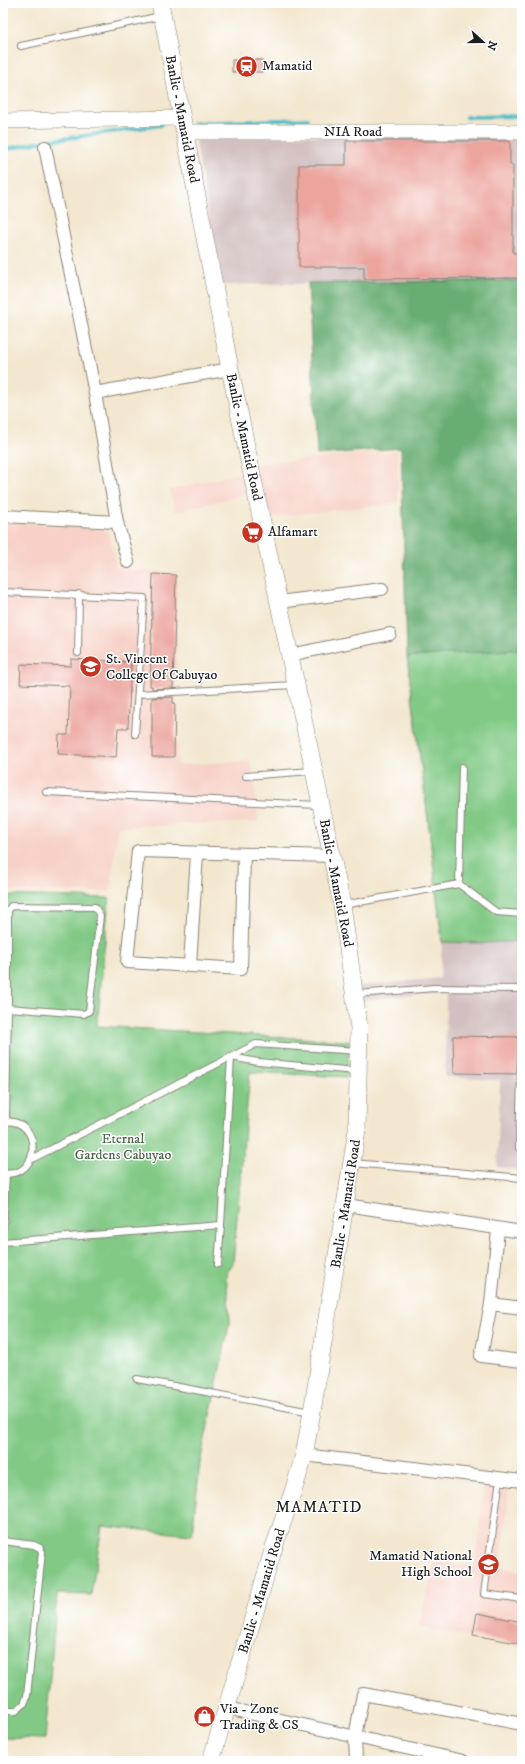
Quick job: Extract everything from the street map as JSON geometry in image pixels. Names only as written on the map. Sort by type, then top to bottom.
[{"type":"main road","name":"Banlic - Mamatid Road","points":[[162,9],[230,369],[342,905],[359,1028],[357,1130],[353,1163],[304,1455],[274,1547],[211,1761]]},
{"type":"street","name":"NIA Road","points":[[3,121],[522,132]]},
{"type":"street","points":[[45,147],[95,393],[117,522],[128,562]]},
{"type":"street","points":[[95,393],[230,369]]},
{"type":"street","points":[[3,516],[117,522]]},
{"type":"street","points":[[279,602],[382,589]]},
{"type":"street","points":[[290,655],[390,634]]},
{"type":"street","points":[[244,855],[241,969],[127,962],[138,851],[196,854],[332,856]]},
{"type":"street","points":[[190,965],[196,854]]},
{"type":"street","points":[[346,1205],[498,1230],[522,1232]]},
{"type":"street","points":[[498,1230],[491,1304],[481,1356],[522,1361]]},
{"type":"street","points":[[491,1304],[522,1308]]},
{"type":"street","points":[[304,1455],[522,1481]]},
{"type":"street","points":[[356,1761],[355,1737],[364,1694],[522,1724]]},
{"type":"street","points":[[227,1708],[463,1761]]},
{"type":"lane","points":[[21,46],[162,9]]},
{"type":"lane","points":[[3,592],[79,594],[144,598],[135,734]]},
{"type":"lane","points":[[78,653],[79,594]]},
{"type":"lane","points":[[138,694],[296,685]]},
{"type":"lane","points":[[459,884],[462,767]]},
{"type":"lane","points":[[246,776],[314,771]]},
{"type":"lane","points":[[46,792],[321,805]]},
{"type":"lane","points":[[342,905],[459,884],[496,912],[522,914]]},
{"type":"lane","points":[[8,1008],[84,1014],[89,1011],[100,916],[95,907],[11,906],[8,916],[8,1008],[4,1121],[19,1124],[29,1133],[34,1146],[30,1160]]},
{"type":"lane","points":[[355,994],[435,988],[522,989]]},
{"type":"lane","points":[[522,1039],[519,1148],[522,1151]]},
{"type":"lane","points":[[3,1228],[4,1174],[20,1170],[30,1160],[256,1044],[358,1051]]},
{"type":"lane","points":[[231,1057],[258,1062],[358,1071]]},
{"type":"lane","points":[[218,1264],[231,1057]]},
{"type":"lane","points":[[353,1163],[522,1178]]},
{"type":"lane","points":[[3,1242],[221,1225]]},
{"type":"lane","points":[[137,1379],[312,1412]]},
{"type":"lane","points":[[500,1479],[484,1594],[522,1599]]},
{"type":"lane","points":[[3,1541],[34,1545],[40,1548],[42,1552],[27,1696],[24,1704],[16,1711],[3,1711]]},
{"type":"shaded area","points":[[522,134],[522,280],[221,285],[195,137]]},
{"type":"shaded area","points":[[398,451],[398,503],[263,518],[258,491],[175,512],[169,490],[233,475],[264,463]]},
{"type":"shaded area","name":"St. Vincent College Of Cabuyao","points":[[3,521],[108,530],[117,568],[176,573],[177,765],[250,761],[253,770],[258,822],[118,827],[110,892],[3,891]]},
{"type":"shaded area","points":[[522,941],[522,1170],[497,1167],[500,1080],[445,1077],[446,992],[360,1000],[359,986],[440,978],[442,942],[484,943]]},
{"type":"shaded area","name":"Mamatid National High School","points":[[484,1481],[510,1484],[500,1567],[522,1572],[522,1647],[418,1627],[435,1562],[475,1566]]},
{"type":"green space","points":[[522,280],[522,649],[407,657],[401,448],[317,455],[308,283]]},
{"type":"green space","points":[[522,649],[522,941],[484,943],[442,942],[407,657]]},
{"type":"green space","name":"Eternal Gardens Cabuyao","points":[[3,895],[109,898],[97,1026],[349,1041],[348,1077],[250,1072],[233,1263],[226,1274],[230,1321],[200,1463],[192,1535],[102,1526],[91,1595],[57,1594],[45,1739],[3,1738]]},
{"type":"building","name":"Mamatid","points":[[232,60],[262,60],[262,72],[232,72]]},
{"type":"building","points":[[346,141],[510,141],[510,165],[513,165],[513,253],[519,253],[519,259],[522,259],[522,278],[364,279],[364,267],[299,267],[299,165],[346,165]]},
{"type":"building","points":[[153,574],[176,575],[173,688],[152,689],[152,686],[150,686]]},
{"type":"building","points":[[71,659],[131,662],[128,728],[118,728],[116,757],[58,754],[59,735],[68,735],[70,686],[20,684],[21,664],[71,666]]},
{"type":"building","points":[[173,697],[173,703],[175,703],[174,757],[152,757],[152,698]]},
{"type":"building","points":[[453,1036],[518,1037],[517,1074],[454,1073]]},
{"type":"building","name":"Mamatid National High School","points":[[477,1613],[522,1622],[522,1644],[473,1635]]},
{"type":"waterway","points":[[466,117],[522,116]]},
{"type":"waterway","points":[[194,123],[308,119]]},
{"type":"waterway","points":[[3,150],[40,142],[161,125]]},
{"type":"place","name":"Mamatid","points":[[247,66]]},
{"type":"place","name":"Alfamart","points":[[253,532]]},
{"type":"place","name":"St. Vincent College Of Cabuyao","points":[[90,667]]},
{"type":"place","name":"Mamatid National High School","points":[[488,1564]]},
{"type":"place","name":"Via - Zone Trading & CS","points":[[204,1717]]},
{"type":"district","name":"MAMATID","points":[[319,1507]]}]
